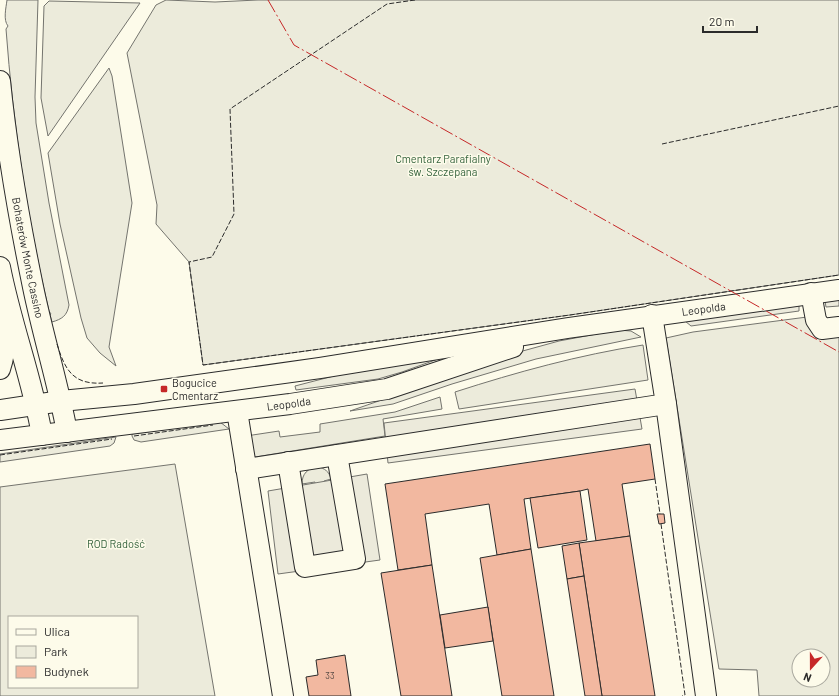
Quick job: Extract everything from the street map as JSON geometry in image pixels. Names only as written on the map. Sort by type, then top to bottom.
[{"type":"street","name":"Bohaterów Monte Cassino","points":[[0,81],[10,164],[17,206],[33,288],[61,401],[67,432]]},
{"type":"street","points":[[0,369],[4,359],[6,342],[1,272]]},
{"type":"street","points":[[1,272],[37,404],[42,434]]},
{"type":"street","name":"Leopolda","points":[[0,410],[61,401],[134,394],[320,368],[652,315],[839,290]]},
{"type":"street","points":[[811,294],[816,320],[822,329],[839,327]]},
{"type":"street","points":[[652,315],[666,404],[706,696]]},
{"type":"street","name":"Leopolda","points":[[0,440],[290,404],[387,390],[568,328]]},
{"type":"street","points":[[246,469],[666,404]]},
{"type":"street","points":[[237,410],[282,696]]},
{"type":"street","points":[[288,462],[305,567],[355,560],[337,454]]},
{"type":"green space","points":[[7,0],[38,0],[35,97],[36,123],[49,203],[69,305],[64,316],[59,320],[52,322],[34,241],[22,171],[9,65],[6,29],[8,26],[5,17]]},
{"type":"green space","name":"Cmentarz Parafialny św. Szczepana","points":[[166,0],[215,2],[258,0],[839,0],[839,275],[570,315],[203,365],[189,262],[156,224],[157,205],[127,53],[156,5]]},
{"type":"green space","points":[[49,1],[140,3],[48,136],[41,98],[44,6]]},
{"type":"green space","points":[[109,68],[112,76],[132,203],[109,347],[116,366],[100,353],[87,338],[81,318],[60,224],[48,153]]},
{"type":"green space","points":[[807,317],[839,335],[839,696],[759,696],[757,670],[719,669],[666,338],[693,332]]},
{"type":"green space","points":[[618,330],[631,331],[641,337],[536,359],[452,384],[393,404],[350,411],[519,352],[559,341]]},
{"type":"green space","points":[[643,345],[648,380],[459,409],[455,392],[548,365]]},
{"type":"green space","points":[[438,359],[378,379],[296,390],[295,386],[353,371]]},
{"type":"green space","points":[[440,397],[442,409],[383,419],[385,436],[249,458],[246,436],[279,431],[280,437],[320,432],[320,424],[395,412]]},
{"type":"green space","points":[[220,422],[229,429],[141,442],[134,440],[132,436],[132,434]]},
{"type":"green space","points":[[116,437],[114,443],[110,446],[0,462],[0,454]]},
{"type":"green space","name":"ROD Radość","points":[[175,464],[215,696],[0,696],[0,487]]},
{"type":"green space","points":[[317,466],[326,471],[331,479],[324,481],[333,543],[324,543],[315,482],[302,484],[304,474]]},
{"type":"shaded area","points":[[839,299],[839,306],[826,307],[825,301]]},
{"type":"shaded area","points":[[799,305],[799,311],[691,326],[685,321]]},
{"type":"shaded area","points":[[635,389],[642,429],[388,463],[384,423]]},
{"type":"shaded area","points":[[367,474],[380,560],[278,574],[268,491]]},
{"type":"building","points":[[650,444],[655,479],[622,484],[630,536],[596,541],[588,489],[524,499],[531,549],[497,555],[489,504],[425,514],[432,565],[398,570],[385,484]]},
{"type":"building","points":[[580,491],[587,540],[538,548],[530,498]]},
{"type":"building","points":[[657,514],[664,514],[665,523],[659,524]]},
{"type":"building","points":[[630,536],[655,696],[602,696],[579,543]]},
{"type":"building","points":[[579,543],[584,576],[567,579],[562,546]]},
{"type":"building","points":[[531,549],[554,696],[502,696],[480,558]]},
{"type":"building","points":[[432,565],[452,696],[401,696],[381,573]]},
{"type":"building","points":[[584,576],[602,696],[585,696],[567,579]]},
{"type":"building","points":[[488,607],[493,641],[445,648],[440,615]]},
{"type":"building","points":[[345,655],[351,696],[309,696],[306,677],[318,675],[316,660]]},
{"type":"fence","points":[[415,0],[387,4],[230,109],[234,214],[212,257],[189,262],[203,365],[570,315],[839,275]]},
{"type":"fence","points":[[662,144],[839,106]]},
{"type":"fence","points":[[57,344],[63,361],[72,374],[84,381],[103,383]]},
{"type":"fence","points":[[134,436],[213,425]]},
{"type":"fence","points":[[0,455],[112,439]]},
{"type":"fence","points":[[655,479],[660,514]]},
{"type":"fence","points":[[661,524],[685,695],[682,696]]},
{"type":"power","points":[[268,0],[294,45],[839,352]]},
{"type":"place","name":"Bogucice Cmentarz","points":[[164,389]]}]
